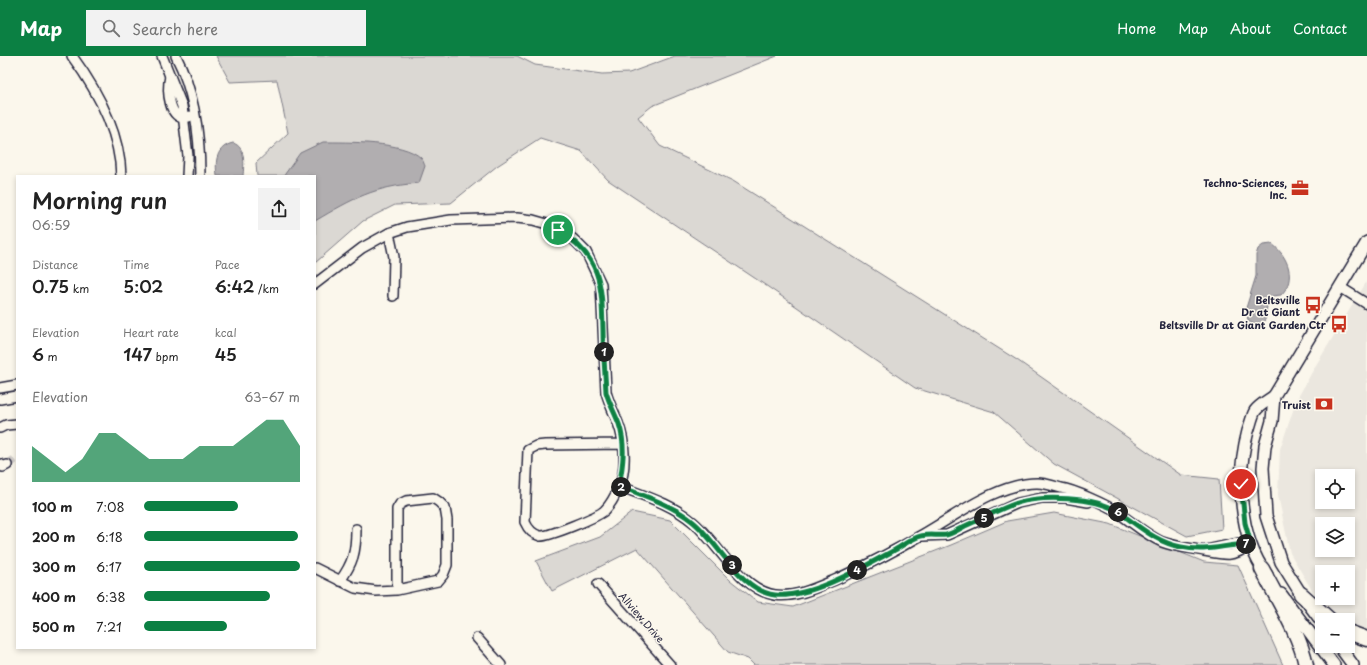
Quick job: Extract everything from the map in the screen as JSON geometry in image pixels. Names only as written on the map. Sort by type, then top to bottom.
[{"type":"main road","points":[[1262,569],[1296,636],[1306,665]]},
{"type":"main road","points":[[1301,594],[1322,613]]},
{"type":"main road","points":[[1355,635],[1367,639]]},
{"type":"street","points":[[72,56],[98,98],[113,132],[121,173]]},
{"type":"street","points":[[162,56],[170,76],[168,89],[176,116],[184,118],[196,115]]},
{"type":"street","points":[[176,56],[184,71],[196,115],[200,175]]},
{"type":"street","points":[[170,76],[184,71]]},
{"type":"street","points":[[184,118],[188,156],[187,175]]},
{"type":"street","points":[[316,283],[362,248],[389,233],[408,227],[444,220],[517,218],[547,224],[573,238],[586,252],[601,284],[606,392],[610,407],[619,424],[623,444],[624,463],[619,486],[604,511],[550,535],[535,535],[529,530],[525,522],[528,450],[536,446],[545,445],[623,444]]},
{"type":"street","points":[[389,233],[394,256],[393,296]]},
{"type":"street","points":[[1334,665],[1262,569],[1251,544],[1242,502],[1241,464],[1255,411],[1274,396],[1367,242]]},
{"type":"street","points":[[1340,287],[1367,304]]},
{"type":"street","points":[[0,388],[16,385]]},
{"type":"street","points":[[0,399],[16,396]]},
{"type":"street","points":[[1274,396],[1272,421],[1265,446],[1263,468],[1266,516],[1282,562],[1301,594],[1315,613]]},
{"type":"street","points":[[0,428],[6,425],[16,424]]},
{"type":"street","points":[[619,486],[678,511],[694,523],[745,580],[762,590],[775,595],[796,594],[818,587],[861,568],[921,536],[980,500],[1037,483],[1064,488],[1116,511],[1162,542],[1180,547],[1203,550],[1238,543],[1251,544]]},
{"type":"street","points":[[1013,490],[1018,503]]},
{"type":"street","points":[[316,569],[355,588],[376,591],[397,590],[438,581],[443,576],[447,565],[447,520],[445,508],[433,498],[406,501],[400,504],[397,509],[397,590]]},
{"type":"street","points":[[921,536],[947,535],[1018,503],[1042,498],[1066,498],[1103,505]]},
{"type":"street","points":[[340,581],[353,560],[356,549],[356,529]]},
{"type":"street","name":"Allview Drive","points":[[598,584],[670,665]]},
{"type":"street","points":[[476,638],[501,665]]},
{"type":"street","points":[[1344,653],[1353,665]]},
{"type":"shaded area","points":[[216,56],[517,56],[535,65],[602,74],[629,73],[675,56],[777,56],[652,106],[638,117],[660,146],[733,181],[1017,360],[1181,475],[1219,479],[1222,529],[1187,536],[1054,464],[994,412],[915,388],[608,180],[581,151],[540,138],[497,166],[451,203],[395,205],[363,221],[316,262],[316,175],[257,175],[256,163],[288,133],[277,80],[230,82]]},
{"type":"shaded area","points":[[323,142],[389,145],[413,152],[421,158],[425,166],[419,183],[389,187],[364,195],[316,220],[316,175],[284,175],[300,153]]},
{"type":"shaded area","points":[[233,143],[240,148],[244,161],[243,175],[217,175],[216,165],[218,155],[227,145]]},
{"type":"shaded area","points":[[1272,244],[1278,249],[1286,261],[1289,282],[1281,295],[1272,296],[1268,299],[1265,320],[1260,325],[1254,324],[1248,321],[1246,308],[1256,276],[1256,255],[1258,249],[1263,245]]},
{"type":"shaded area","points":[[1367,281],[1367,632],[1355,628],[1355,613],[1331,613],[1324,605],[1355,605],[1355,565],[1315,565],[1315,594],[1290,553],[1278,495],[1280,449],[1297,399]]},
{"type":"shaded area","points":[[632,512],[670,520],[730,580],[758,602],[793,607],[951,545],[1007,521],[1054,513],[1110,524],[1204,562],[1238,565],[1283,665],[754,665],[748,659],[728,652],[637,548],[552,591],[536,561],[600,537]]},
{"type":"tunnel","points":[[7,465],[16,459]]},
{"type":"place","name":"Techno-Sciences, Inc.","points":[[1300,188]]},
{"type":"place","name":"Beltsville Dr at Giant","points":[[1313,305]]},
{"type":"place","name":"Beltsville Dr at Giant Garden Ctr","points":[[1339,324]]},
{"type":"place","name":"Truist","points":[[1324,404]]},
{"type":"route","points":[[558,230],[573,238],[586,252],[601,284],[606,392],[610,407],[619,424],[623,444],[624,463],[619,486],[678,511],[694,523],[745,580],[762,590],[775,595],[796,594],[818,587],[861,568],[921,536],[947,535],[1018,503],[1042,498],[1066,498],[1103,505],[1116,511],[1162,542],[1180,547],[1203,550],[1238,543],[1251,544],[1245,523],[1241,484]]}]
